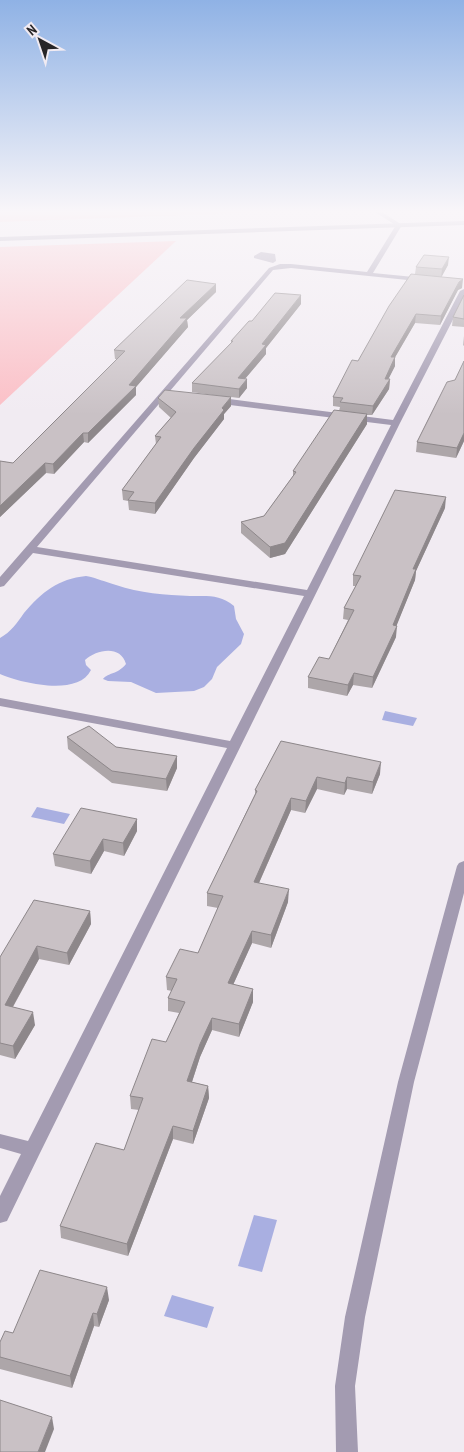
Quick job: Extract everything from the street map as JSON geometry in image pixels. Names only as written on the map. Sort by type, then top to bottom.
[{"type":"street","points":[[0,584],[169,394],[262,280]]},
{"type":"street","points":[[423,280],[435,281]]},
{"type":"street","points":[[0,1215],[310,594],[464,291]]},
{"type":"street","points":[[203,398],[396,423]]},
{"type":"street","points":[[30,549],[310,594]]},
{"type":"street","points":[[0,702],[235,746]]},
{"type":"street","points":[[347,1452],[345,1386],[355,1316],[406,1082],[464,866]]},
{"type":"street","points":[[0,1141],[33,1150]]},
{"type":"shaded area","points":[[0,280],[134,280],[0,405]]},
{"type":"water","points":[[86,576],[143,592],[213,596],[224,599],[234,606],[236,619],[244,634],[241,644],[217,667],[212,679],[204,687],[194,691],[156,693],[131,682],[103,679],[126,664],[123,658],[114,651],[102,651],[90,656],[85,660],[86,665],[91,670],[84,678],[62,686],[35,684],[0,674],[0,638],[11,630],[24,613],[44,593],[59,583]]},
{"type":"water","points":[[385,711],[417,718],[413,726],[382,720]]},
{"type":"water","points":[[37,807],[70,814],[64,824],[31,817]]},
{"type":"water","points":[[254,1215],[277,1220],[262,1272],[238,1266]]},
{"type":"water","points":[[172,1295],[214,1307],[207,1328],[164,1316]]},
{"type":"building","points":[[187,280],[216,284],[180,318],[187,318],[129,385],[136,386],[88,433],[83,433],[53,464],[45,463],[0,506],[0,461],[13,463],[125,351],[114,350]]},
{"type":"building","points":[[407,280],[462,280],[441,316],[416,314],[391,357],[395,357],[385,379],[390,379],[373,406],[340,402],[343,398],[333,397],[352,360],[358,361],[389,306]]},
{"type":"building","points":[[275,293],[301,295],[262,344],[266,345],[238,378],[247,379],[239,389],[192,383],[233,341],[231,341],[249,321],[252,321]]},
{"type":"building","points":[[464,295],[464,319],[453,317]]},
{"type":"building","points":[[464,361],[464,433],[457,448],[417,442],[447,382],[455,380]]},
{"type":"building","points":[[165,390],[231,397],[222,408],[224,410],[155,503],[128,500],[134,492],[122,490],[161,437],[155,436],[176,412],[158,398]]},
{"type":"building","points":[[334,410],[367,414],[285,543],[270,547],[241,522],[264,516],[296,472],[293,471]]},
{"type":"building","points":[[395,490],[446,497],[413,569],[416,569],[393,625],[397,626],[373,677],[354,673],[348,685],[308,677],[319,657],[329,659],[354,610],[344,608],[361,576],[353,575]]},
{"type":"building","points":[[89,726],[116,747],[177,756],[166,779],[112,771],[67,737]]},
{"type":"building","points":[[281,741],[381,762],[373,782],[347,777],[345,783],[317,777],[306,801],[291,798],[254,882],[289,889],[271,935],[252,931],[228,983],[253,989],[239,1024],[212,1018],[200,1044],[187,1081],[208,1086],[193,1131],[173,1126],[127,1244],[60,1226],[96,1143],[124,1150],[143,1098],[130,1096],[152,1039],[166,1042],[185,1002],[168,998],[177,979],[166,977],[180,949],[198,953],[223,896],[207,893],[257,791],[255,790]]},
{"type":"building","points":[[81,808],[137,819],[123,843],[103,839],[90,861],[53,854]]},
{"type":"building","points":[[34,900],[90,911],[67,953],[37,946],[5,1005],[33,1012],[13,1046],[0,1043],[0,957]]},
{"type":"building","points":[[40,1270],[107,1287],[97,1314],[93,1313],[70,1376],[0,1357],[0,1342],[5,1331],[13,1333]]},
{"type":"building","points":[[0,1400],[52,1417],[38,1452],[0,1452]]}]
